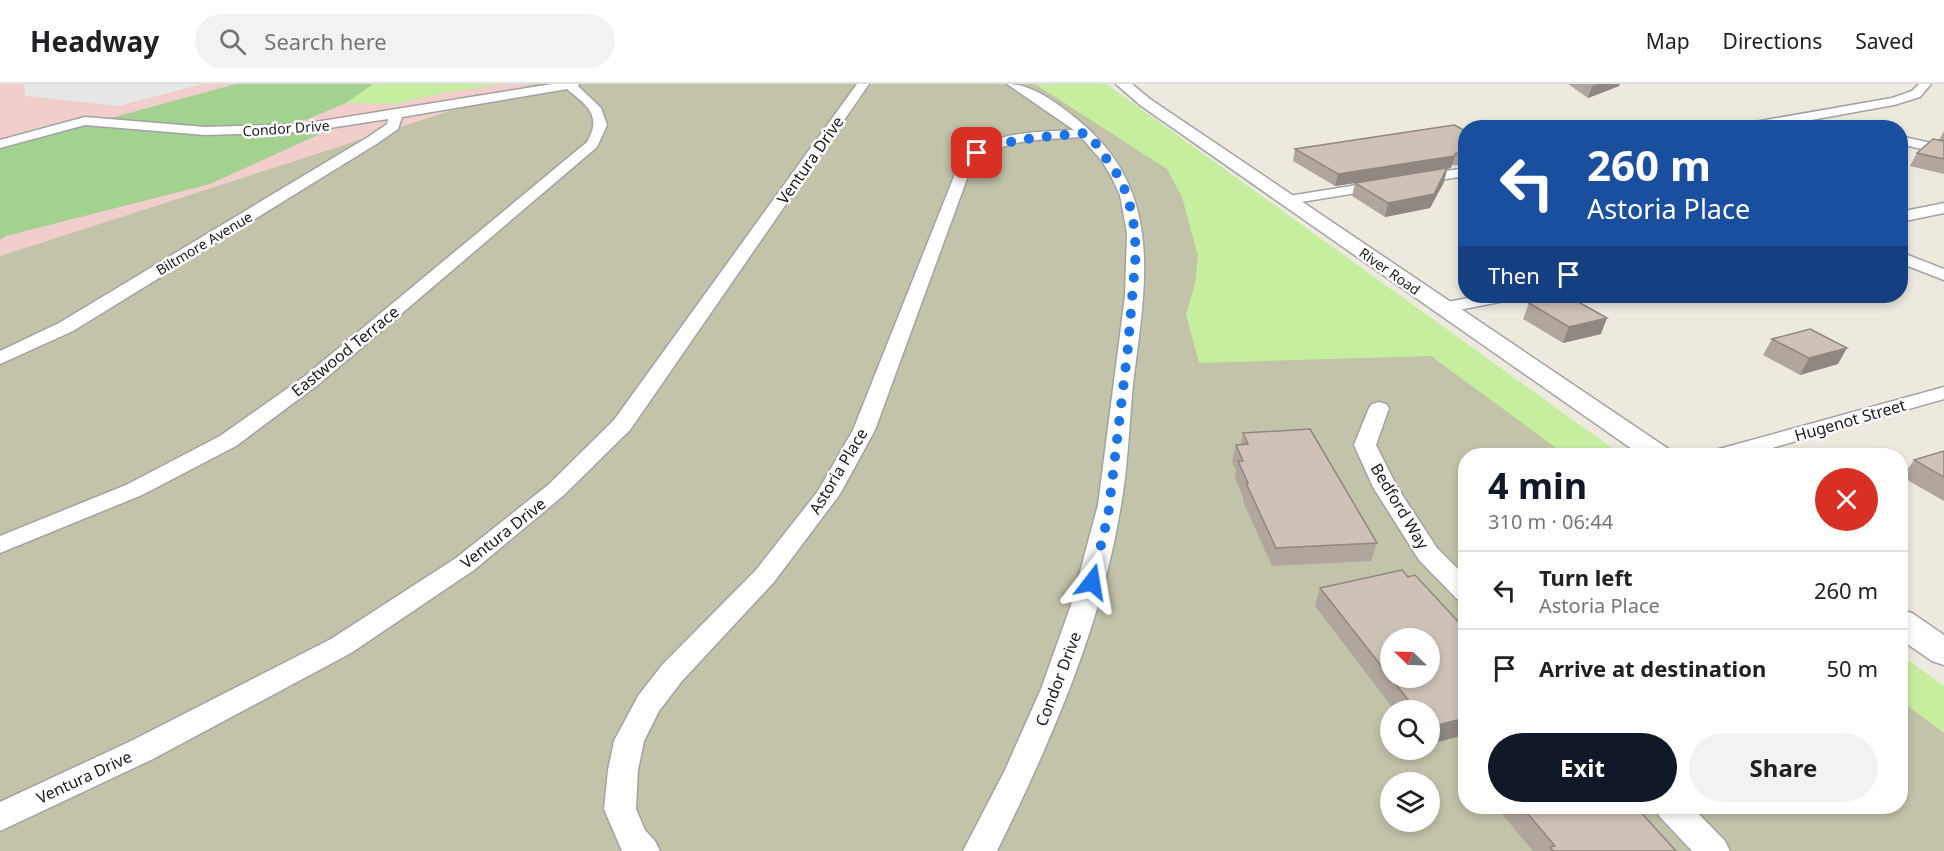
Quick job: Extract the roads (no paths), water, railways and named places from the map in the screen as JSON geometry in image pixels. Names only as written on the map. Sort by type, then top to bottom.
[{"type":"street","name":"Condor Drive","points":[[0,144],[85,121],[184,130],[240,131],[328,125],[571,84]]},
{"type":"street","name":"Eastwood Terrace","points":[[0,545],[68,519],[193,461],[251,426],[312,380],[592,144],[602,125],[600,114],[571,84]]},
{"type":"street","name":"Ventura Drive","points":[[0,817],[142,750],[341,646],[465,564],[540,504],[621,425],[863,84]]},
{"type":"street","name":"Condor Drive","points":[[980,851],[1005,803],[1057,690],[1087,605],[1108,516],[1128,347],[1136,251],[1133,218],[1127,195],[1119,177],[1097,145],[1086,133],[1050,105],[1013,84]]},
{"type":"street","name":"River Road","points":[[1123,84],[1145,102],[1648,448]]},
{"type":"street","points":[[1793,120],[1907,98],[1916,94],[1926,84]]},
{"type":"street","name":"Biltmore Avenue","points":[[0,358],[66,327],[373,141],[393,126],[396,114]]},
{"type":"street","points":[[1805,118],[1814,120]]},
{"type":"street","name":"Astoria Place","points":[[643,851],[633,840],[620,809],[629,741],[648,704],[672,673],[765,576],[828,494],[864,430],[966,164],[977,153],[1006,142],[1086,133]]},
{"type":"street","points":[[1908,142],[1944,150]]},
{"type":"street","points":[[1289,200],[1458,173]]},
{"type":"street","points":[[1908,215],[1944,208]]},
{"type":"street","points":[[1908,260],[1944,275]]},
{"type":"street","points":[[1443,308],[1468,303]]},
{"type":"street","name":"Hugenot Street","points":[[1748,448],[1944,393]]},
{"type":"street","name":"Bedford Way","points":[[1379,408],[1365,445],[1385,487],[1428,554],[1458,585]]},
{"type":"street","points":[[1908,627],[1944,652]]},
{"type":"street","points":[[1678,814],[1713,851]]}]
